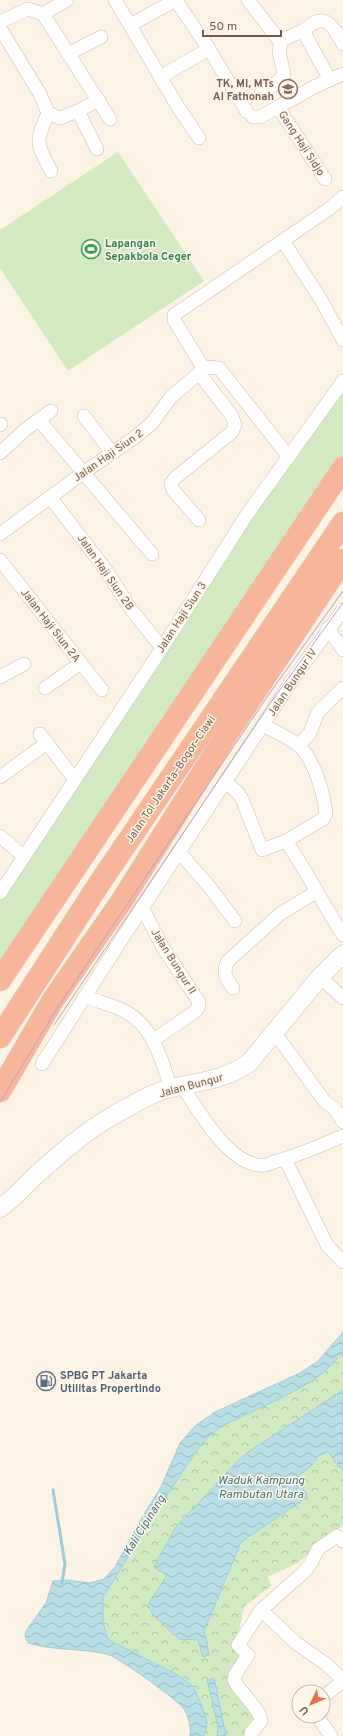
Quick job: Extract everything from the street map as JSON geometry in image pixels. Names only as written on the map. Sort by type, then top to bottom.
[{"type":"highway","points":[[0,980],[343,468]]},
{"type":"highway","name":"Jalan Tol Jakarta–Bogor–Ciawi","points":[[0,1037],[99,884],[343,523]]},
{"type":"highway","points":[[0,1091],[53,1000],[121,902],[229,731],[343,560]]},
{"type":"highway","points":[[0,962],[59,891]]},
{"type":"street","points":[[43,14],[67,0]]},
{"type":"street","points":[[115,0],[160,77],[199,138]]},
{"type":"street","points":[[248,0],[275,37],[282,40],[303,31],[322,20],[334,30],[343,44]]},
{"type":"street","points":[[130,25],[172,2],[177,2],[250,114],[260,116],[278,107]]},
{"type":"street","points":[[0,22],[28,9],[43,14],[110,119]]},
{"type":"street","points":[[0,28],[40,94],[48,113],[38,140],[39,147],[52,171]]},
{"type":"street","points":[[303,31],[330,80]]},
{"type":"street","points":[[68,54],[101,37]]},
{"type":"street","points":[[261,93],[279,81],[284,75],[279,51],[282,40]]},
{"type":"street","points":[[160,77],[209,49]]},
{"type":"street","name":"Gang Haji Sidjo","points":[[325,179],[278,107],[316,86],[343,74]]},
{"type":"street","points":[[48,113],[60,118],[78,112],[99,100]]},
{"type":"street","points":[[78,112],[97,149]]},
{"type":"street","points":[[199,520],[172,490],[170,484],[175,478],[232,432],[235,425],[232,416],[202,370],[174,320],[174,315],[329,209],[343,197]]},
{"type":"street","points":[[283,241],[320,298],[343,340]]},
{"type":"street","points":[[202,370],[219,368],[288,457]]},
{"type":"street","name":"Jalan Haji Siun 2","points":[[0,534],[83,473],[134,438],[152,423],[171,398],[202,370]]},
{"type":"street","name":"Jalan Haji Siun 3","points":[[0,893],[23,856],[162,648],[248,513],[343,381]]},
{"type":"street","points":[[0,452],[26,429],[50,411]]},
{"type":"street","points":[[84,416],[112,453]]},
{"type":"street","points":[[39,420],[152,554]]},
{"type":"street","name":"Jalan Haji Siun 2B","points":[[50,497],[106,570],[130,608],[162,648]]},
{"type":"street","name":"Jalan Haji Siun 2A","points":[[0,560],[102,690]]},
{"type":"street","name":"Jalan Bungur IV","points":[[286,841],[323,819],[326,814],[316,772],[310,759],[299,745],[263,725],[328,628],[343,610]]},
{"type":"street","points":[[328,628],[343,650]]},
{"type":"street","points":[[44,688],[81,663]]},
{"type":"street","points":[[0,677],[24,664]]},
{"type":"street","points":[[299,745],[310,733],[321,709],[343,688]]},
{"type":"street","points":[[42,1064],[142,907],[263,725]]},
{"type":"street","points":[[0,777],[43,739],[74,780]]},
{"type":"street","points":[[225,781],[238,793],[242,799],[262,850],[286,841],[306,870],[316,892],[343,935]]},
{"type":"street","points":[[0,837],[23,856]]},
{"type":"street","points":[[179,852],[208,885],[235,921]]},
{"type":"street","points":[[233,988],[225,975],[224,968],[228,961],[280,914],[316,892]]},
{"type":"street","name":"Jalan Bungur II","points":[[142,907],[162,946],[199,1002],[198,1008],[193,1013],[153,1040]]},
{"type":"street","name":"Jalan Bungur","points":[[0,1208],[56,1158],[112,1116],[157,1093],[177,1087],[209,1081],[236,1072],[250,1063],[320,977],[343,954]]},
{"type":"street","points":[[320,977],[343,998]]},
{"type":"street","points":[[85,996],[124,1010],[135,1017],[153,1040],[177,1087],[227,1148],[240,1159],[253,1164],[266,1165],[343,1136]]},
{"type":"street","points":[[275,1033],[325,1102],[334,1108],[343,1122]]},
{"type":"street","points":[[285,1159],[328,1245],[340,1253]]},
{"type":"street","points":[[251,1736],[251,1733],[261,1720],[261,1715],[244,1695],[234,1680],[235,1675],[248,1655],[238,1645],[261,1610],[304,1572],[311,1563],[318,1549],[337,1536],[343,1541]]},
{"type":"street","points":[[261,1610],[296,1643],[326,1664],[343,1681],[331,1691]]},
{"type":"street","points":[[323,1724],[331,1736]]},
{"type":"green space","name":"Lapangan Sepakbola Ceger","points":[[118,152],[204,281],[68,371],[0,268],[0,230]]},
{"type":"green space","points":[[343,381],[343,468],[0,962],[0,893]]},
{"type":"green space","points":[[343,1352],[343,1525],[299,1562],[268,1577],[271,1586],[244,1607],[236,1644],[246,1654],[229,1681],[259,1716],[246,1736],[204,1736],[205,1733],[193,1686],[176,1674],[111,1641],[107,1637],[103,1622],[103,1599],[146,1527],[197,1450],[209,1436],[222,1426],[324,1372]]},
{"type":"water","name":"Kali Cipinang","points":[[343,1332],[343,1352],[324,1372],[312,1381],[283,1397],[222,1426],[209,1436],[197,1450],[146,1527],[103,1598],[103,1622],[107,1637],[111,1641],[176,1674],[193,1686],[202,1706],[207,1723],[204,1736],[190,1736],[190,1726],[184,1709],[147,1679],[113,1657],[97,1652],[38,1646],[28,1643],[25,1636],[26,1631],[46,1603],[53,1581],[66,1580],[90,1583],[104,1579],[115,1567],[141,1519],[161,1487],[180,1443],[195,1426],[215,1412],[300,1373],[318,1361]]},
{"type":"water","name":"Waduk Kampung Rambutan Utara","points":[[343,1390],[343,1470],[327,1452],[318,1456],[312,1465],[296,1478],[307,1494],[306,1498],[241,1542],[204,1631],[209,1655],[203,1657],[198,1640],[179,1639],[153,1615],[148,1605],[166,1577],[166,1574],[156,1569],[154,1566],[176,1527],[235,1464],[248,1452]]},
{"type":"water","points":[[214,1678],[226,1736],[217,1736],[218,1726],[207,1680]]},
{"type":"waterway","points":[[53,1490],[65,1564],[62,1583]]},
{"type":"tram line","points":[[0,1102],[58,1007],[269,694],[343,591]]},
{"type":"tram line","points":[[54,1025],[274,698],[343,603]]},
{"type":"place","name":"TK, MI, MTs Al Fathonah","points":[[288,89]]},
{"type":"place","name":"Lapangan Sepakbola Ceger","points":[[91,249]]},
{"type":"place","name":"SPBG PT Jakarta Utilitas Propertindo","points":[[46,1381]]}]
